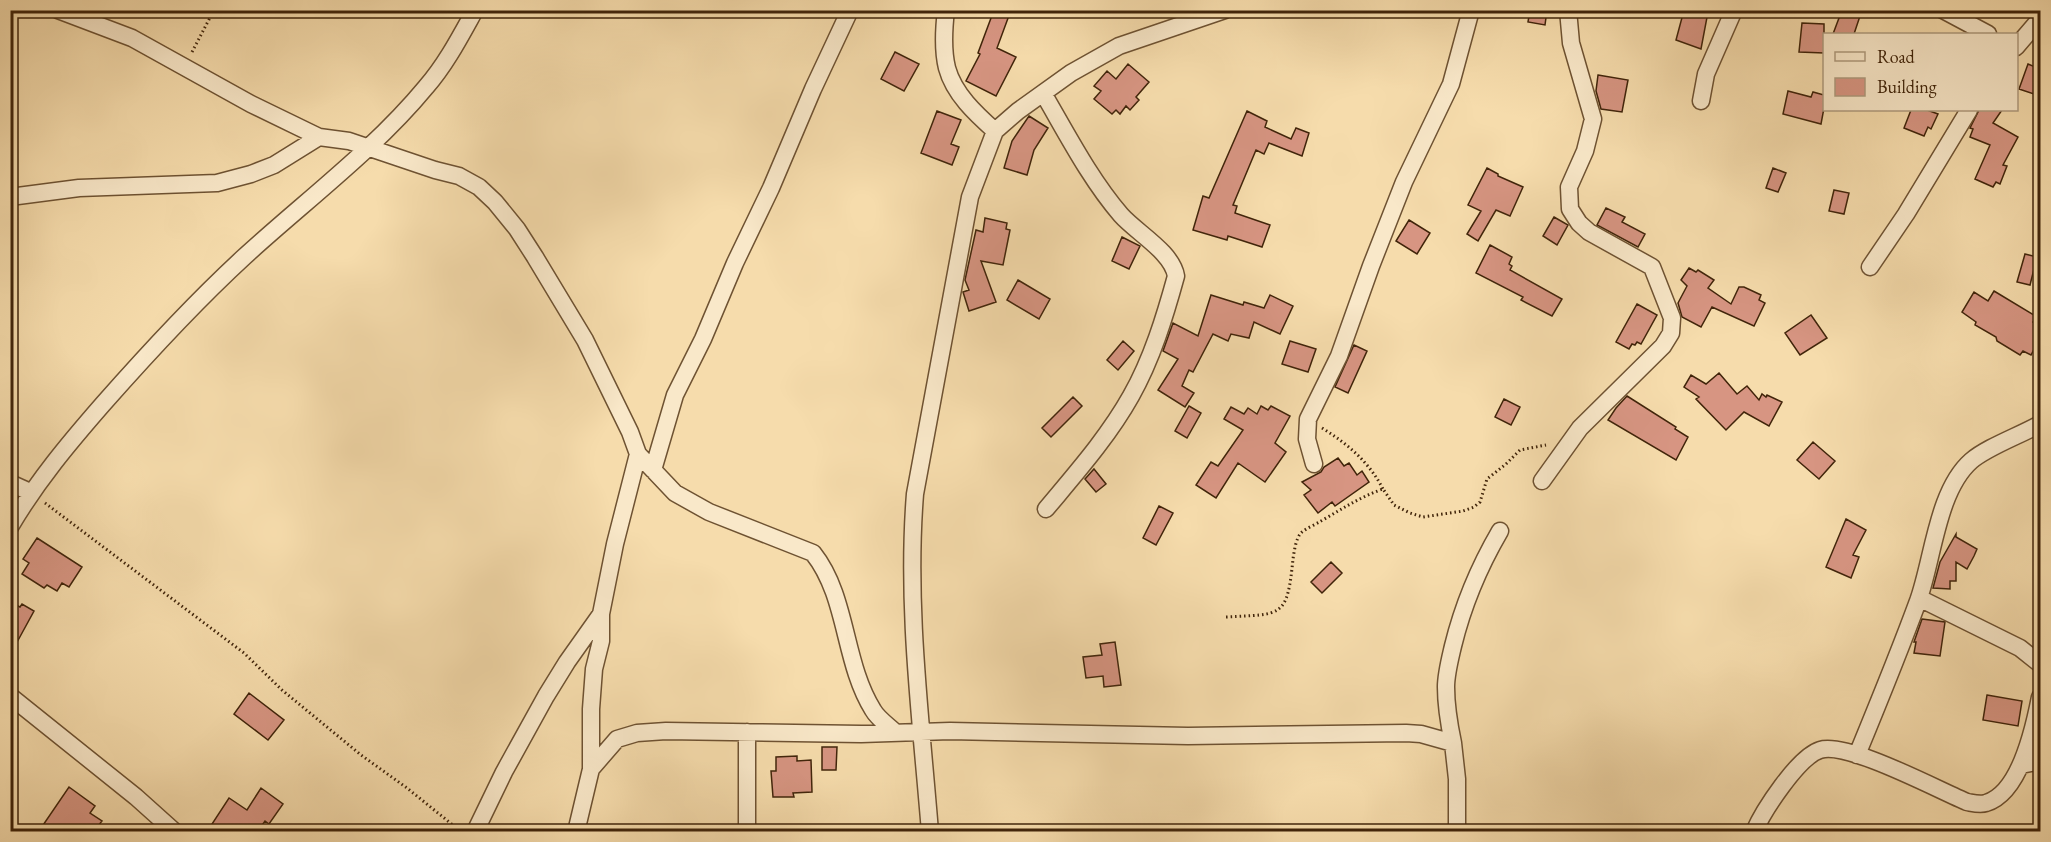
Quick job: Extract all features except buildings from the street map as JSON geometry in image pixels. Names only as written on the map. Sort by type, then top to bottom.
[{"type":"street","points":[[58,10],[132,38],[251,104],[319,138],[349,141],[459,176],[478,187],[495,202],[523,238],[585,340],[630,432],[638,454],[675,493],[709,512],[813,553],[821,563],[837,602],[861,687],[874,712],[896,733]]},
{"type":"street","points":[[10,526],[30,492],[151,349],[243,258],[366,147],[427,86],[444,63],[475,10]]},
{"type":"street","points":[[653,470],[675,395],[703,339],[850,10]]},
{"type":"street","points":[[946,10],[947,67],[957,90],[974,112],[995,131]]},
{"type":"street","points":[[930,831],[914,651],[912,537],[915,494],[970,197],[995,131],[1071,72],[1119,46],[1225,10]]},
{"type":"street","points":[[1314,464],[1307,439],[1308,419],[1339,356],[1404,182],[1451,84],[1471,10]]},
{"type":"street","points":[[1542,481],[1580,428],[1664,346],[1671,333],[1672,318],[1652,267],[1645,261],[1589,232],[1579,223],[1570,209],[1569,187],[1585,151],[1593,119],[1571,43],[1568,10]]},
{"type":"street","points":[[1701,101],[1706,74],[1734,10]]},
{"type":"street","points":[[1943,10],[1986,33]]},
{"type":"street","points":[[2018,45],[2040,19]]},
{"type":"street","points":[[1043,93],[1079,155],[1108,198],[1135,229],[1169,260],[1174,266],[1176,276],[1154,343],[1132,395],[1104,438],[1046,509]]},
{"type":"street","points":[[1870,267],[1906,214],[1968,111]]},
{"type":"street","points":[[10,197],[79,188],[217,183],[274,165],[319,138]]},
{"type":"street","points":[[1857,755],[1919,598],[1933,540],[1958,477],[1971,461],[2040,424]]},
{"type":"street","points":[[576,831],[591,769],[591,709],[594,669],[601,641],[601,615],[615,544],[638,454]]},
{"type":"street","points":[[10,483],[30,492]]},
{"type":"street","points":[[1456,831],[1457,779],[1447,715],[1446,685],[1451,657],[1469,594],[1481,565],[1500,531]]},
{"type":"street","points":[[1919,598],[2020,648],[2040,664]]},
{"type":"street","points":[[476,831],[504,772],[541,704],[567,662],[601,615]]},
{"type":"street","points":[[10,696],[175,831]]},
{"type":"street","points":[[1754,831],[1762,813],[1792,774],[1818,750],[1829,748],[1857,755],[1967,802],[1984,804],[1998,797],[2010,784],[2021,765],[2030,741],[2040,697]]},
{"type":"street","points":[[591,769],[617,739],[637,733],[950,731],[1188,736],[1406,733],[1421,734],[1453,742]]},
{"type":"street","points":[[747,732],[747,831]]},
{"type":"street","points":[[2021,765],[2040,762]]},
{"type":"path","points":[[182,66],[198,43],[214,10]]},
{"type":"path","points":[[1308,419],[1354,450],[1375,473],[1395,505],[1423,517],[1463,511],[1473,507],[1480,502],[1487,478],[1520,450],[1569,443]]},
{"type":"path","points":[[1226,617],[1254,616],[1279,610],[1289,595],[1294,553],[1301,533],[1350,503],[1383,489]]},
{"type":"path","points":[[30,492],[244,653],[291,697],[460,831]]}]
